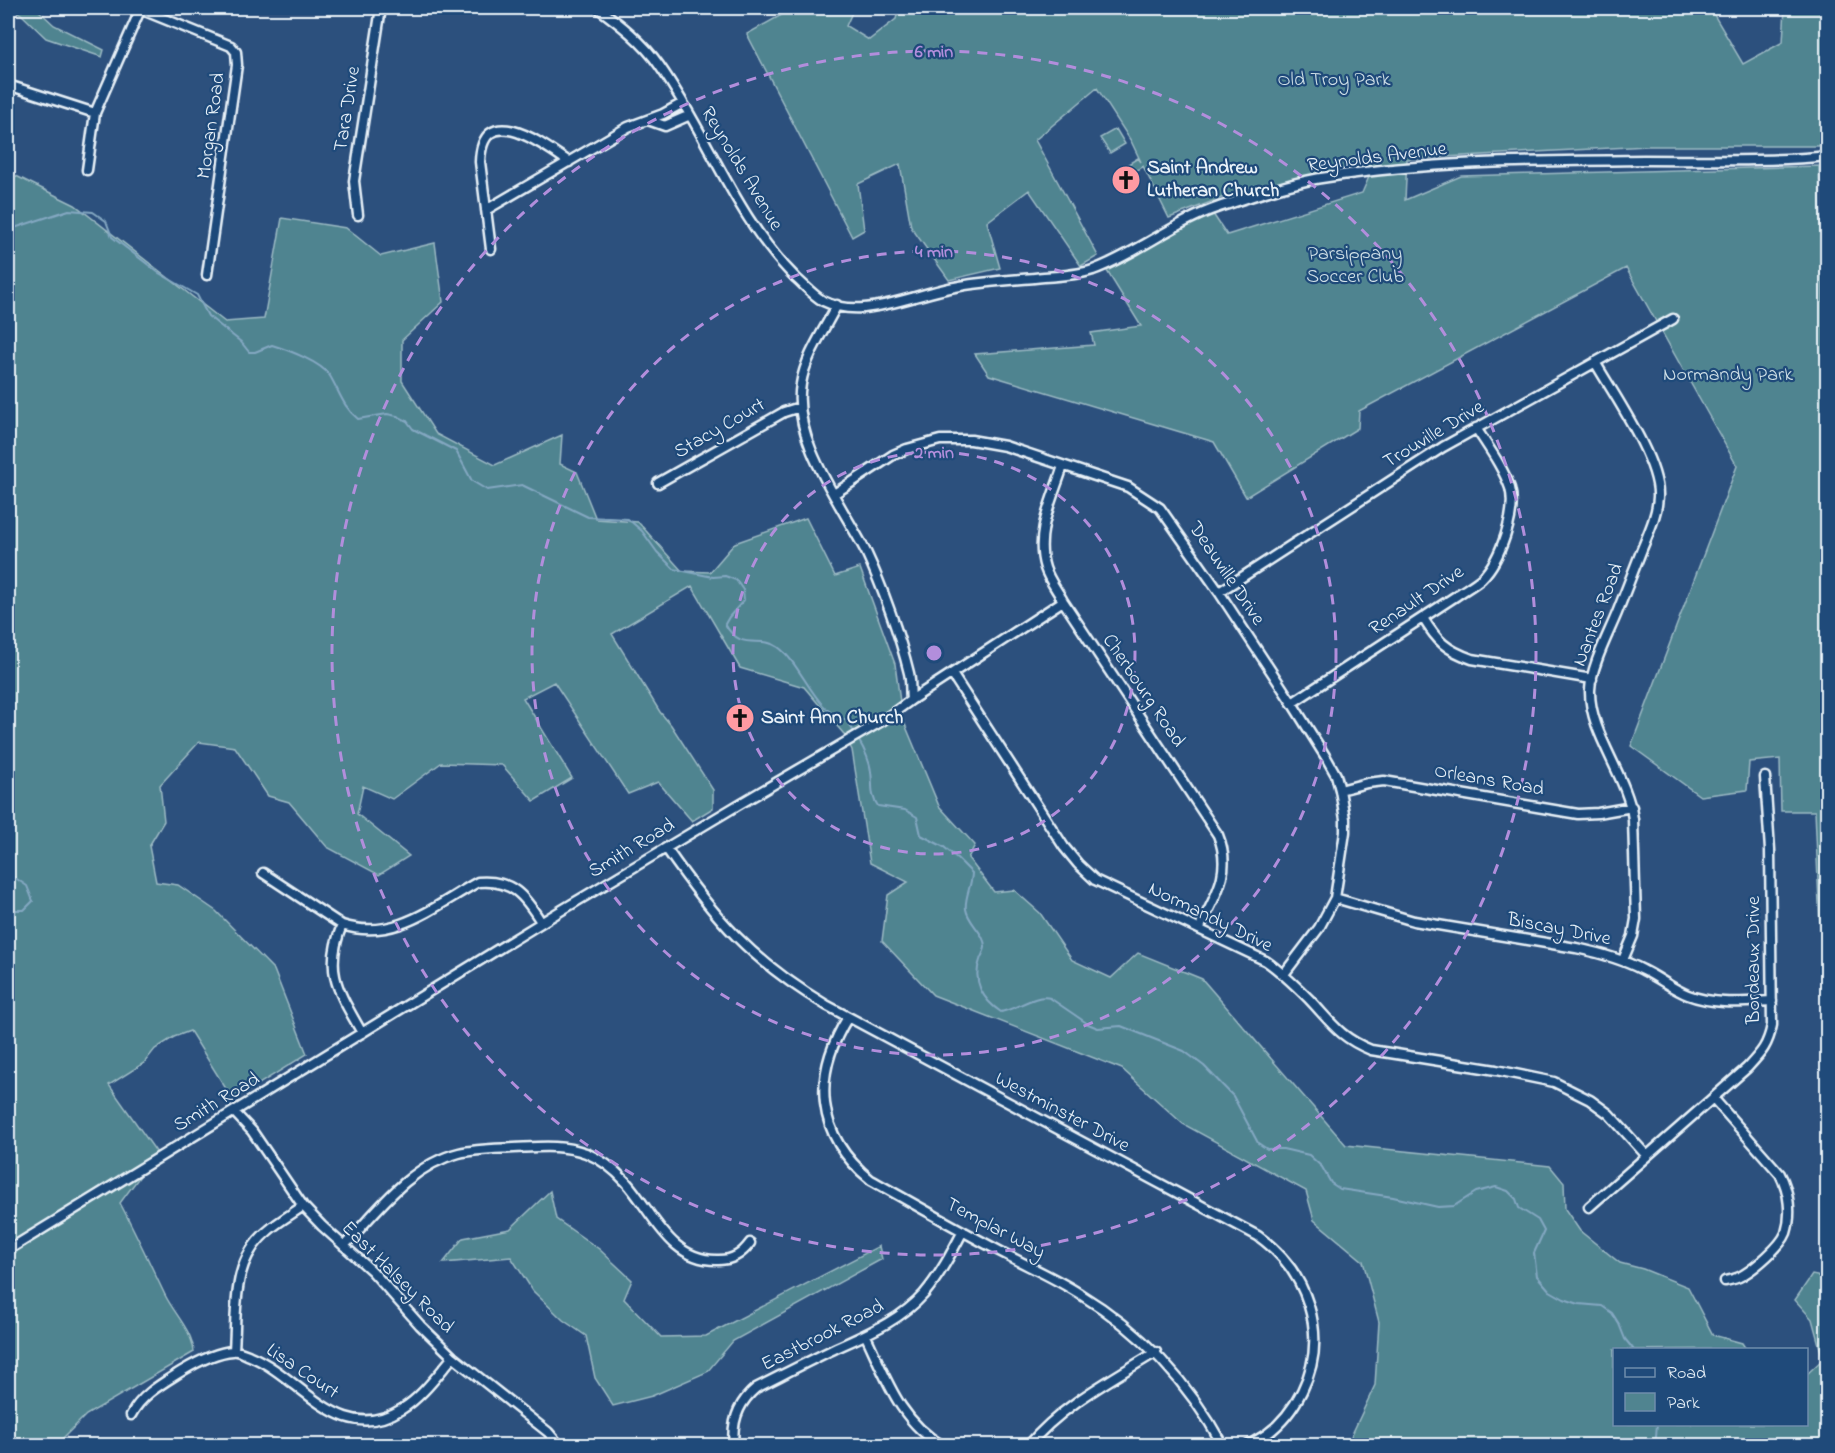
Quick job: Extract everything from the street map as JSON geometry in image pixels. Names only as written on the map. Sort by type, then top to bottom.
[{"type":"street","points":[[87,170],[95,113],[140,8]]},
{"type":"street","name":"Morgan Road","points":[[140,8],[231,46],[236,52],[237,65],[207,274]]},
{"type":"street","name":"Tara Drive","points":[[358,215],[354,181],[381,8]]},
{"type":"street","name":"Reynolds Avenue","points":[[598,8],[630,32],[657,62],[765,243],[814,295],[827,303],[852,308],[867,308],[963,285],[1088,272],[1214,209],[1323,177],[1462,164],[1748,160],[1827,156]]},
{"type":"street","points":[[8,85],[95,113]]},
{"type":"street","points":[[486,210],[628,127],[683,103]]},
{"type":"street","points":[[648,120],[665,126],[690,115]]},
{"type":"street","points":[[491,249],[480,162],[485,139],[495,132],[508,129],[519,131],[569,162]]},
{"type":"street","points":[[837,305],[803,374],[800,385],[800,406],[809,444],[876,574],[910,675],[910,700]]},
{"type":"street","name":"Trouville Drive","points":[[1219,592],[1405,470],[1673,319]]},
{"type":"street","name":"Nantes Road","points":[[1595,362],[1647,453],[1654,469],[1658,495],[1652,524],[1592,679],[1591,705],[1595,722],[1624,784],[1632,807],[1636,919],[1633,936],[1623,960]]},
{"type":"street","name":"Stacy Court","points":[[658,483],[784,412],[800,406]]},
{"type":"street","name":"Renault Drive","points":[[1292,703],[1482,578],[1497,556],[1510,522],[1512,501],[1506,479],[1476,428]]},
{"type":"street","name":"Deauville Drive","points":[[834,494],[893,455],[923,443],[940,440],[988,442],[1128,487],[1151,501],[1170,519],[1292,703],[1336,775],[1340,789],[1345,832],[1335,898],[1319,927],[1284,974]]},
{"type":"street","name":"Cherbourg Road","points":[[1063,466],[1041,543],[1045,568],[1063,601],[1218,835],[1224,857],[1222,880],[1199,929]]},
{"type":"street","name":"Smith Road","points":[[8,1250],[541,922],[882,721],[910,700],[1063,601]]},
{"type":"street","points":[[1423,618],[1447,649],[1458,654],[1472,659],[1592,679]]},
{"type":"street","name":"Normandy Drive","points":[[952,674],[1064,847],[1095,880],[1250,953],[1284,974],[1339,1032],[1353,1043],[1371,1050],[1496,1070],[1554,1082],[1590,1100],[1609,1114],[1647,1156]]},
{"type":"street","name":"Bordeaux Drive","points":[[1589,1208],[1747,1068],[1763,1051],[1769,1040],[1772,1025],[1770,850],[1764,777]]},
{"type":"street","name":"Orleans Road","points":[[1340,789],[1384,781],[1578,814],[1632,807]]},
{"type":"street","name":"Westminster Drive","points":[[666,848],[712,911],[749,951],[796,987],[1258,1236],[1281,1256],[1296,1276],[1308,1299],[1314,1333],[1314,1356],[1306,1384],[1291,1410],[1268,1434],[1247,1446]]},
{"type":"street","points":[[263,873],[342,925],[353,928],[387,928],[407,923],[478,882],[490,881],[503,883],[515,889],[528,902],[541,922]]},
{"type":"street","name":"Biscay Drive","points":[[1335,898],[1414,921],[1576,948],[1623,960],[1687,995],[1706,1000],[1772,1001]]},
{"type":"street","points":[[342,925],[333,961],[335,981],[362,1033]]},
{"type":"street","name":"Templar Way","points":[[848,1017],[830,1052],[824,1086],[826,1109],[838,1141],[854,1165],[871,1180],[1080,1293],[1109,1313],[1156,1352],[1195,1401],[1223,1446]]},
{"type":"street","points":[[1713,1098],[1780,1174],[1786,1186],[1788,1200],[1786,1233],[1777,1246],[1742,1276],[1725,1281]]},
{"type":"street","name":"East Halsey Road","points":[[234,1112],[252,1131],[303,1206],[372,1271],[420,1325],[453,1357],[541,1426],[560,1446]]},
{"type":"street","points":[[344,1246],[405,1183],[432,1163],[471,1151],[547,1146],[570,1148],[586,1153],[609,1166],[628,1184],[662,1232],[689,1253],[711,1260],[728,1260],[738,1255],[750,1244]]},
{"type":"street","points":[[234,1350],[238,1279],[243,1264],[251,1248],[267,1231],[303,1206]]},
{"type":"street","name":"Eastbrook Road","points":[[734,1446],[734,1426],[738,1410],[756,1388],[866,1336],[898,1316],[924,1293],[947,1260],[963,1231]]},
{"type":"street","points":[[866,1336],[895,1399],[925,1434],[943,1446]]},
{"type":"street","name":"Lisa Court","points":[[131,1414],[148,1394],[192,1365],[209,1357],[234,1350],[279,1371],[305,1394],[337,1415],[355,1420],[388,1416],[404,1408],[453,1357]]},
{"type":"street","points":[[1028,1446],[1049,1423],[1067,1408],[1156,1352]]},
{"type":"green space","points":[[10,8],[36,8],[54,25],[104,50],[102,57],[46,38],[21,14]]},
{"type":"green space","points":[[794,8],[854,8],[846,26],[869,40],[896,19],[899,8],[1716,8],[1714,15],[1743,64],[1783,42],[1785,8],[1827,8],[1827,123],[1819,146],[1648,146],[1407,159],[1405,200],[1461,176],[1819,166],[1828,466],[1827,1091],[1815,811],[1781,811],[1780,759],[1749,762],[1747,790],[1700,796],[1631,746],[1737,466],[1626,268],[1359,411],[1358,428],[1246,497],[1214,442],[989,375],[975,354],[1094,345],[1091,333],[1141,326],[1107,271],[1189,224],[1213,214],[1227,235],[1362,193],[1372,170],[1380,166],[1250,187],[1169,218],[1143,166],[1130,174],[1125,166],[1138,158],[1141,162],[1131,141],[1097,88],[1035,140],[1098,256],[1081,266],[1029,190],[987,222],[1000,268],[949,280],[911,227],[900,164],[858,184],[864,230],[852,237],[747,34]]},
{"type":"green space","points":[[1116,129],[1125,144],[1110,153],[1100,138]]},
{"type":"green space","points":[[8,172],[75,205],[225,322],[264,319],[282,218],[346,228],[381,256],[435,243],[443,302],[402,340],[402,381],[436,434],[495,465],[562,435],[560,464],[577,472],[596,519],[638,522],[682,571],[710,572],[735,543],[806,518],[835,576],[860,568],[895,664],[902,717],[939,806],[975,845],[968,858],[994,892],[1014,890],[1040,913],[1072,960],[1111,978],[1138,953],[1202,979],[1346,1145],[1550,1166],[1564,1183],[1565,1209],[1580,1231],[1620,1263],[1643,1269],[1688,1287],[1713,1335],[1742,1343],[1745,1348],[1613,1348],[1613,1426],[1808,1426],[1808,1373],[1823,1359],[1812,1319],[1795,1300],[1812,1275],[1827,1278],[1827,1445],[1347,1445],[1375,1385],[1379,1322],[1363,1261],[1314,1220],[1306,1191],[1183,1124],[1122,1069],[933,995],[882,941],[888,895],[908,882],[870,863],[852,750],[843,733],[804,687],[740,668],[692,586],[612,634],[660,712],[713,790],[713,808],[692,821],[658,782],[628,794],[554,682],[523,698],[572,778],[534,801],[502,765],[441,763],[392,799],[363,786],[357,814],[409,856],[379,875],[327,847],[289,802],[268,796],[235,747],[199,742],[160,785],[164,821],[149,846],[156,882],[178,885],[216,911],[274,970],[307,1054],[233,1100],[190,1031],[174,1037],[155,1049],[144,1063],[109,1085],[157,1153],[120,1203],[165,1295],[187,1330],[194,1352],[86,1415],[61,1440],[61,1445],[8,1445]]},
{"type":"green space","points":[[550,1191],[556,1219],[599,1249],[632,1280],[624,1299],[661,1337],[706,1336],[879,1246],[882,1259],[733,1341],[707,1372],[652,1396],[613,1406],[595,1378],[586,1336],[563,1320],[533,1291],[511,1257],[443,1263],[463,1238],[510,1229]]},
{"type":"waterway","points":[[8,230],[69,210],[93,212],[106,221],[112,237],[159,273],[197,295],[208,316],[241,342],[249,352],[272,345],[312,361],[326,371],[345,404],[358,419],[387,414],[397,416],[407,421],[413,429],[456,451],[472,481],[487,490],[522,485],[588,517],[628,519],[642,531],[657,552],[674,569],[713,577],[725,576],[736,580],[743,590],[744,600],[725,624],[731,633],[744,641],[771,643],[778,647],[795,665],[826,709],[847,720],[855,734]]},
{"type":"waterway","points":[[858,739],[869,764],[873,794],[878,806],[905,810],[917,817],[921,835],[944,847],[972,873],[966,909],[985,947],[978,968],[978,983],[984,996],[1001,1012],[1038,998],[1050,998],[1088,1024],[1098,1028],[1121,1026],[1184,1051],[1204,1066],[1233,1096],[1258,1143],[1267,1149],[1283,1149],[1309,1155],[1322,1167],[1331,1183],[1340,1189],[1438,1207],[1454,1206],[1476,1192],[1496,1187],[1508,1191],[1516,1199],[1519,1208],[1538,1220],[1544,1231],[1534,1253],[1537,1276],[1550,1291],[1564,1299],[1579,1304],[1602,1306],[1612,1313],[1625,1339],[1632,1348]]},
{"type":"waterway","points":[[8,873],[27,886],[33,901],[24,910],[8,910]]},
{"type":"waterway","points":[[1652,1446],[1657,1426]]},
{"type":"place","name":"Saint Andrew Lutheran Church","points":[[1126,180]]},
{"type":"place","name":"Saint Ann Church","points":[[740,718]]},
{"type":"park label","name":"Old Troy Park","points":[[1334,80]]},
{"type":"park label","name":"Parsippany Soccer Club","points":[[1355,266]]},
{"type":"park label","name":"Normandy Park","points":[[1728,375]]}]
